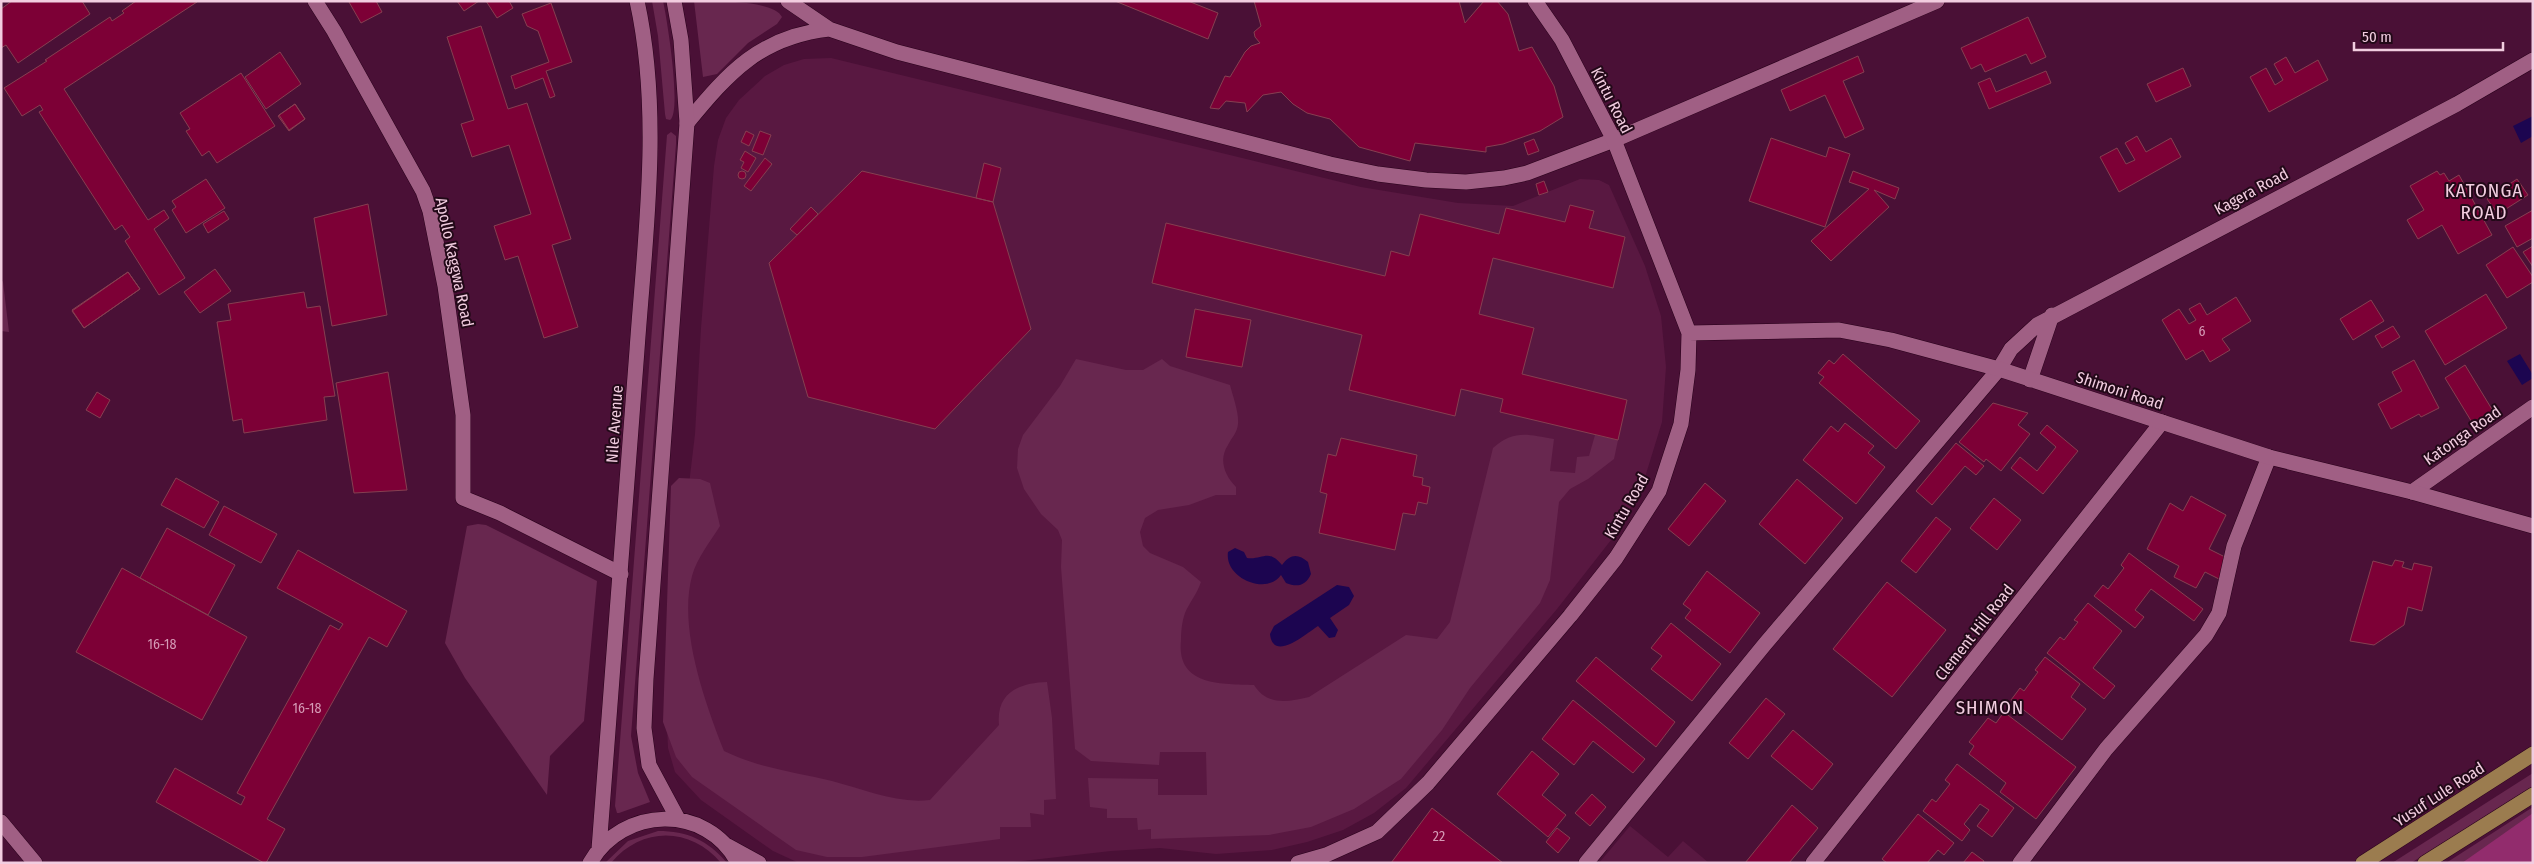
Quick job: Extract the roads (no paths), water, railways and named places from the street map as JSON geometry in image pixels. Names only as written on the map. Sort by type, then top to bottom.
[{"type":"main road","name":"Yusuf Lule Road","points":[[2363,863],[2533,754]]},
{"type":"main road","points":[[2425,863],[2533,795]]},
{"type":"street","name":"Apollo Kaggwa Road","points":[[314,1],[334,31],[404,156],[423,191],[430,211],[445,286],[463,415],[463,498],[500,512],[621,574]]},
{"type":"street","name":"Nile Avenue","points":[[599,848],[621,574],[650,150],[648,68],[637,1]]},
{"type":"street","points":[[674,1],[681,40],[687,123],[644,709],[649,765],[678,819]]},
{"type":"street","points":[[788,1],[829,28],[897,52],[1330,164],[1378,174],[1466,182],[1504,178],[1527,173],[1614,140],[1937,1]]},
{"type":"street","name":"Kintu Road","points":[[1298,863],[1326,855],[1377,832],[1394,818],[1428,783],[1570,616],[1616,558],[1660,491],[1681,424],[1688,370],[1690,333],[1614,140],[1562,40],[1535,1]]},
{"type":"street","points":[[687,123],[726,79],[762,50],[781,39],[829,28]]},
{"type":"street","name":"Kagera Road","points":[[1586,863],[1765,644],[1999,369],[2011,349],[2023,337],[2052,315],[2457,104],[2533,60]]},
{"type":"street","points":[[2030,380],[2052,315]]},
{"type":"street","name":"Shimoni Road","points":[[1690,333],[1839,330],[1890,340],[1999,369],[2269,457],[2412,492],[2533,526]]},
{"type":"street","name":"Katonga Road","points":[[2412,492],[2533,407]]},
{"type":"street","name":"Clement Hill Road","points":[[1813,863],[2162,422]]},
{"type":"street","points":[[2020,863],[2106,749],[2206,635],[2219,613],[2234,546],[2269,457]]},
{"type":"street","points":[[590,863],[599,848],[623,828],[641,821],[659,818],[678,819],[695,824],[759,863]]},
{"type":"street","points":[[1,822],[34,863]]},
{"type":"street","points":[[725,844],[738,863]]},
{"type":"district","name":"KATONGA ROAD","points":[[2484,201]]},
{"type":"district","name":"SHIMON","points":[[1990,707]]}]
